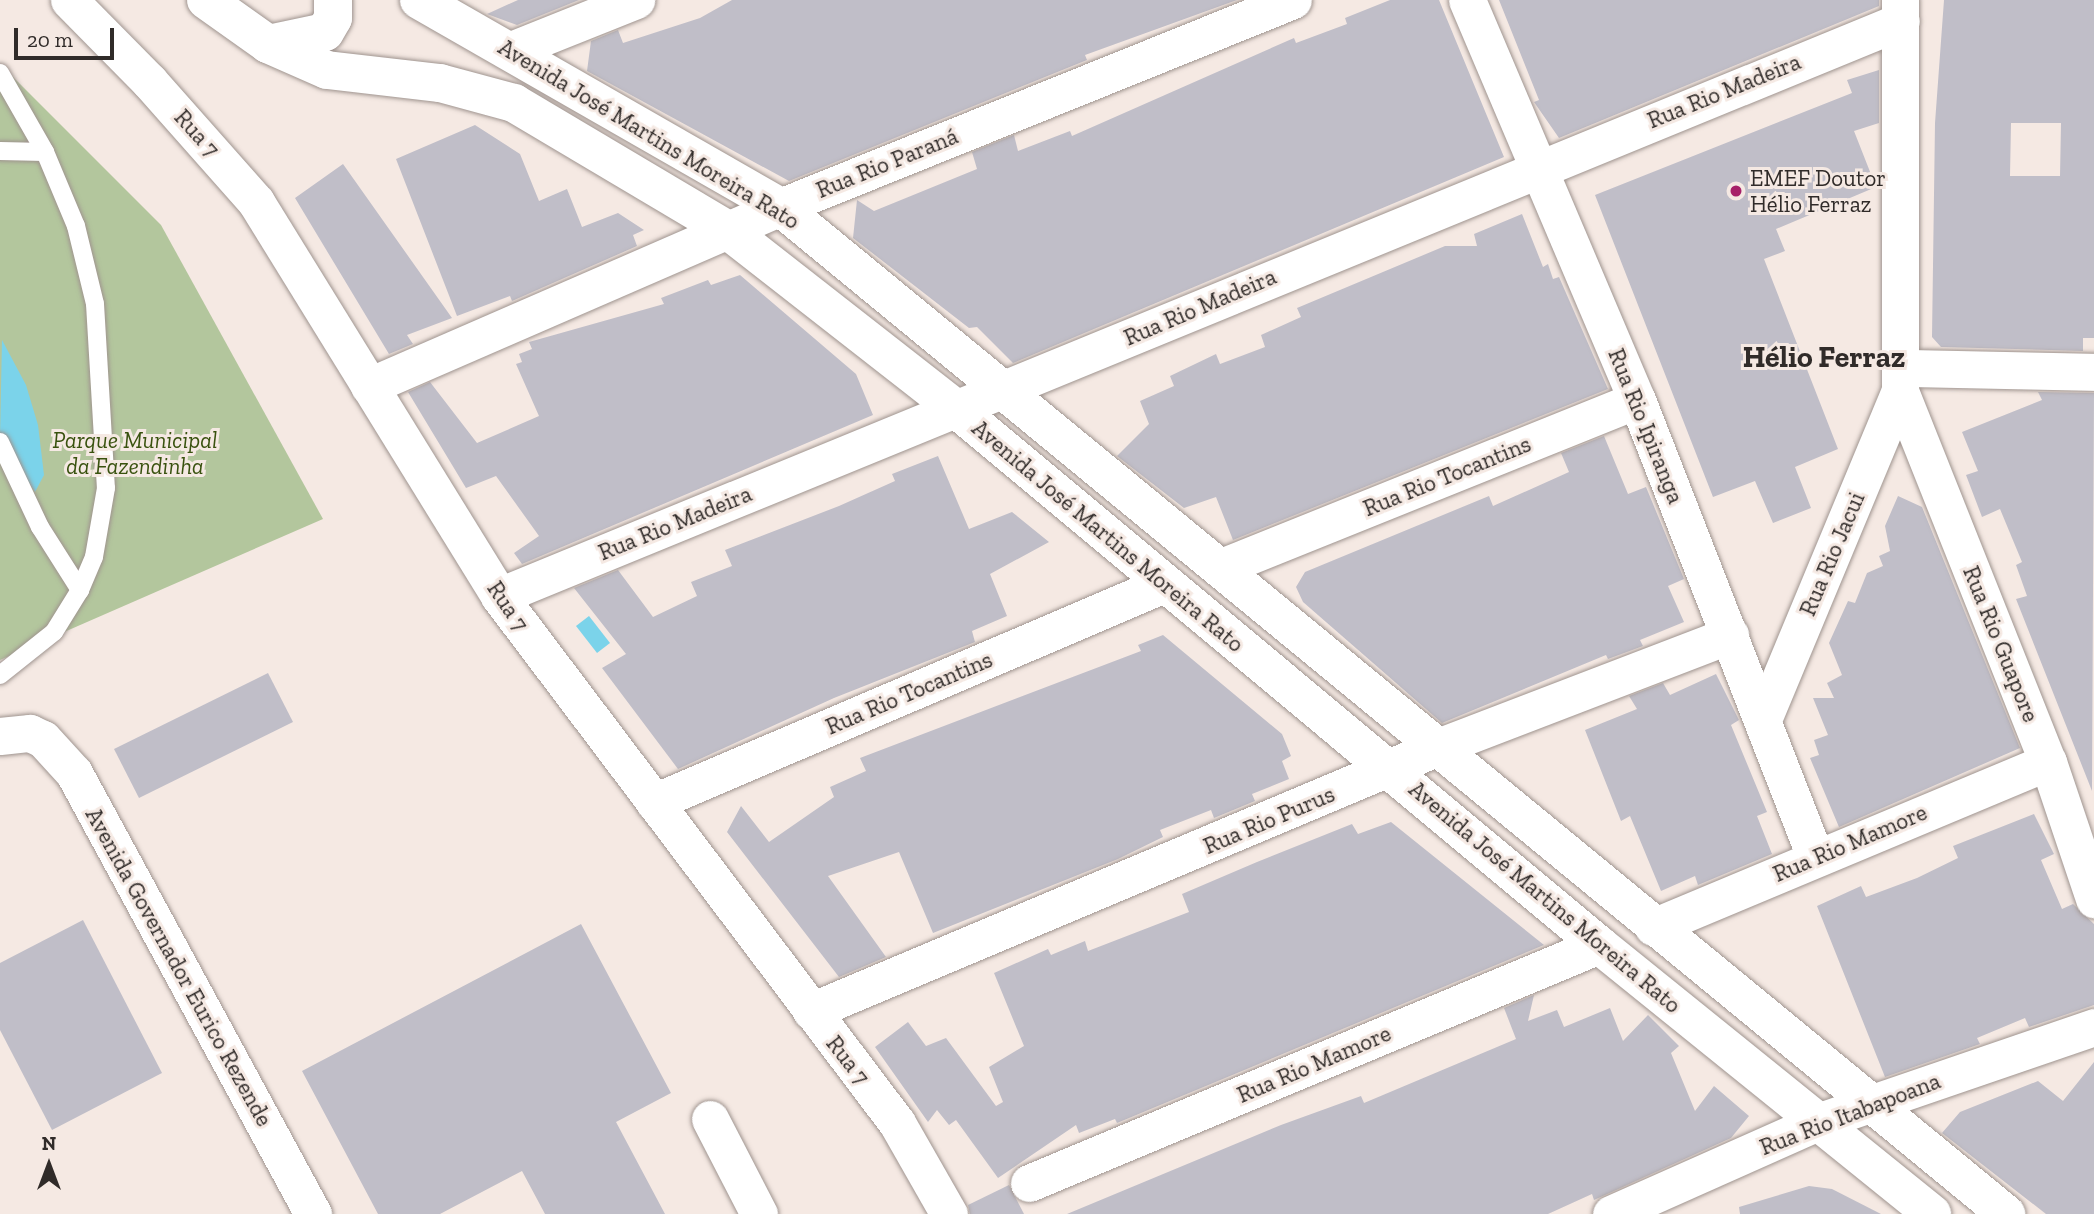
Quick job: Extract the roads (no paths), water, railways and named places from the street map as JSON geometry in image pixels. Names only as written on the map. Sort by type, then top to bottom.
[{"type":"street","name":"Rua 7","points":[[68,0],[149,81],[256,202],[499,596],[897,1123],[949,1214]]},
{"type":"street","name":"Avenida José Martins Moreira Rato","points":[[206,0],[268,44],[327,70],[440,83],[514,103],[726,229],[955,408],[1599,945],[1821,1121],[1932,1214]]},
{"type":"street","points":[[268,44],[325,32],[333,0]]},
{"type":"street","name":"Avenida José Martins Moreira Rato","points":[[419,0],[511,50],[780,206],[999,390],[1438,747],[1653,927],[1873,1101],[2006,1214]]},
{"type":"street","points":[[511,50],[636,0]]},
{"type":"street","name":"Rua Rio Paraná","points":[[369,386],[780,206],[1293,0]]},
{"type":"street","name":"Rua Rio Ipiranga","points":[[1467,0],[1637,400],[1764,717],[1815,856]]},
{"type":"street","points":[[1901,10],[1902,379],[2094,372]]},
{"type":"street","name":"Rua Rio Madeira","points":[[499,596],[1536,167],[1901,10]]},
{"type":"street","name":"Rua Rio Jacui","points":[[1764,717],[1902,379]]},
{"type":"street","name":"Rua Rio Guapore","points":[[1902,379],[2048,762],[2094,899]]},
{"type":"street","name":"Rua Rio Tocantins","points":[[1219,568],[1637,400]]},
{"type":"street","name":"Rua Rio Tocantins","points":[[654,802],[1164,584]]},
{"type":"street","name":"Rua Rio Purus","points":[[811,1012],[1438,747],[1730,635]]},
{"type":"street","name":"Avenida Governador Eurico Rezende","points":[[15,735],[59,753],[74,773],[313,1214]]},
{"type":"street","name":"Rua Rio Mamore","points":[[1653,927],[1815,856],[2048,762]]},
{"type":"street","name":"Rua Rio Mamore","points":[[1028,1183],[1599,945]]},
{"type":"street","name":"Rua Rio Itabapoana","points":[[1611,1214],[1821,1121],[2094,1027]]},
{"type":"street","points":[[710,1119],[759,1214]]},
{"type":"lane","points":[[0,73],[46,152],[76,226],[95,304],[104,401],[104,519],[80,590],[54,632],[0,675]]},
{"type":"lane","points":[[0,151],[46,152]]},
{"type":"lane","points":[[0,442],[40,527],[80,590]]},
{"type":"water","points":[[2,340],[26,385],[38,425],[44,475],[35,492],[0,438]]},
{"type":"water","points":[[589,616],[610,643],[597,653],[576,626]]},
{"type":"place","name":"EMEF Doutor Hélio Ferraz","points":[[1736,191]]},
{"type":"district","name":"Hélio Ferraz","points":[[1824,357]]},
{"type":"park label","name":"Parque Municipal da Fazendinha","points":[[135,453]]}]
